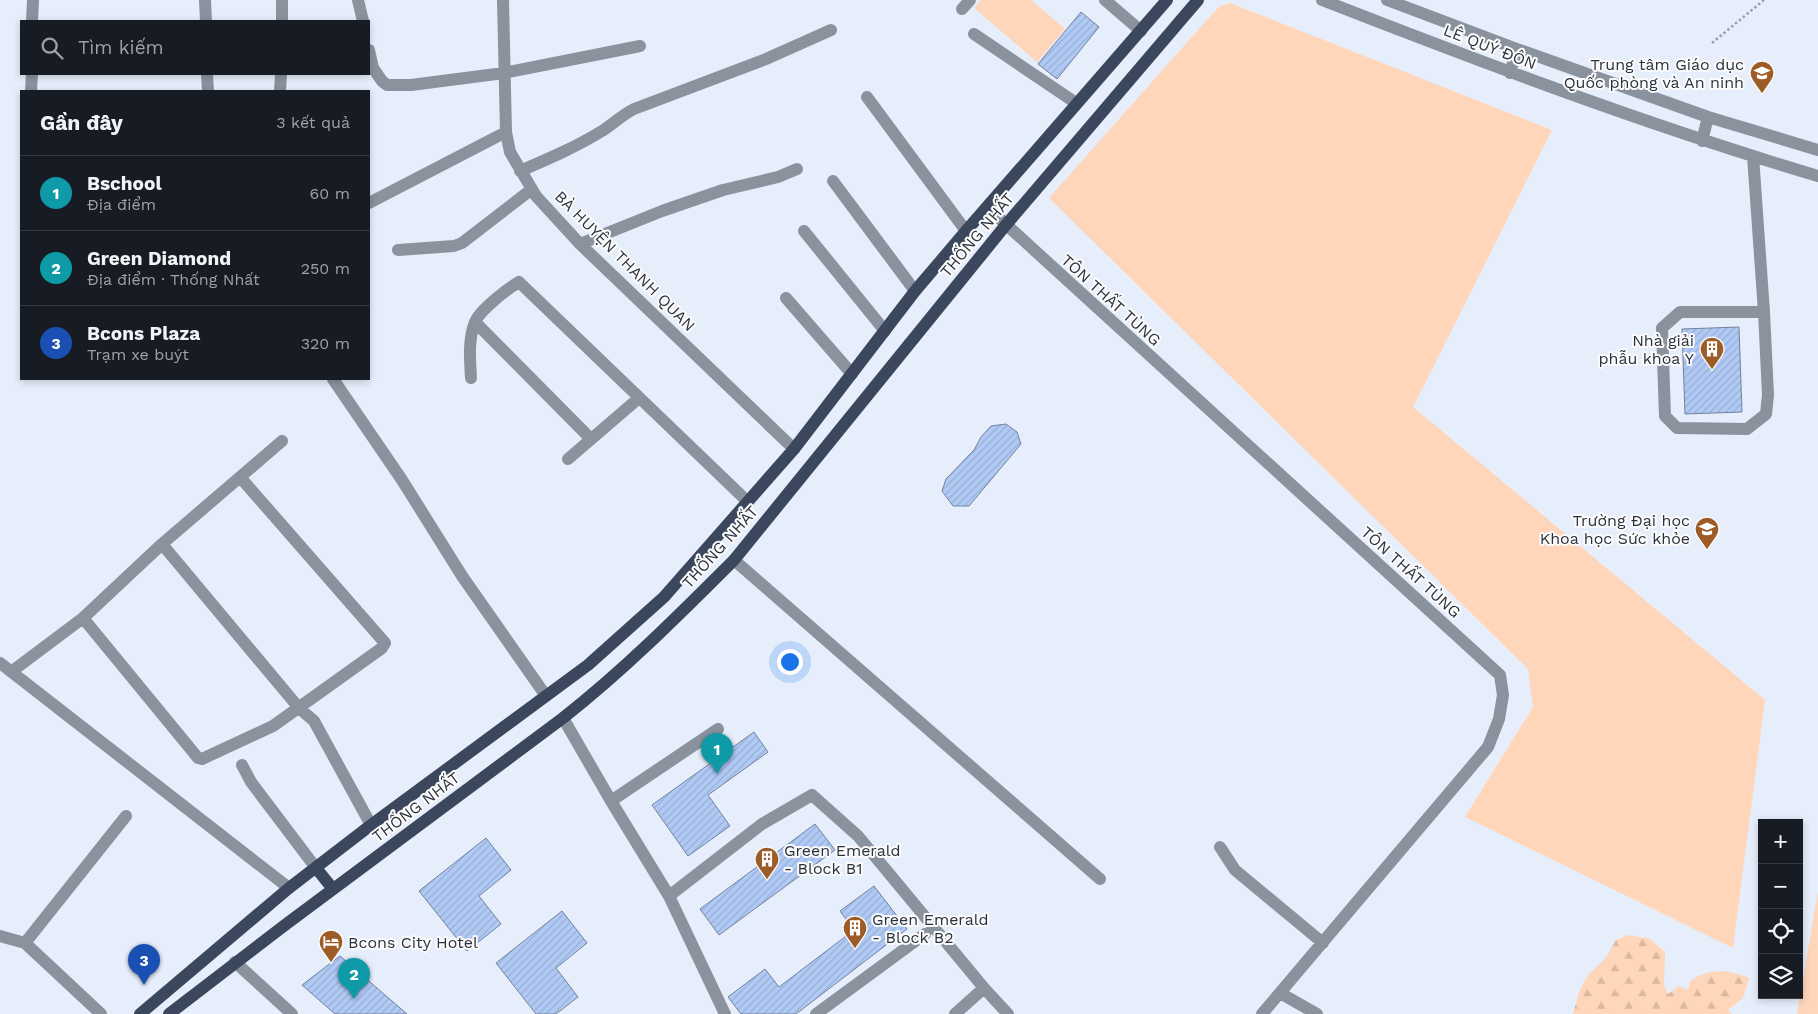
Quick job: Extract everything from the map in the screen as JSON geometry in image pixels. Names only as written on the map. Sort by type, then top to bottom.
[{"type":"main road","name":"THỐNG NHẤT","points":[[140,1014],[289,888],[372,824],[588,665],[664,598],[794,449],[915,291],[1167,0]]},
{"type":"main road","name":"THỐNG NHẤT","points":[[170,1014],[235,962],[563,718],[603,686],[689,606],[734,560],[1005,226],[1198,0]]},
{"type":"main road","points":[[316,868],[333,889]]},
{"type":"street","points":[[32,20],[33,0]]},
{"type":"street","points":[[205,0],[206,20]]},
{"type":"street","points":[[282,0],[282,20]]},
{"type":"street","points":[[358,0],[363,20]]},
{"type":"street","name":"BÀ HUYỆN THANH QUAN","points":[[503,0],[506,132],[510,152],[520,171],[532,189],[580,244],[794,449]]},
{"type":"street","points":[[1105,0],[1141,30]]},
{"type":"street","name":"LÊ QUÝ ĐÔN","points":[[1322,0],[1510,73],[1702,141],[1818,176]]},
{"type":"street","name":"LÊ QUÝ ĐÔN","points":[[1387,0],[1517,49],[1708,117],[1818,150]]},
{"type":"street","points":[[520,171],[588,139],[634,108],[766,59],[831,30]]},
{"type":"street","points":[[974,34],[1076,104]]},
{"type":"street","points":[[370,54],[373,68],[386,85],[410,85],[504,73],[640,46]]},
{"type":"street","points":[[1510,73],[1517,49]]},
{"type":"street","points":[[32,75],[32,90]]},
{"type":"street","points":[[207,75],[208,90]]},
{"type":"street","points":[[280,90],[281,75]]},
{"type":"street","points":[[867,98],[966,231]]},
{"type":"street","points":[[1702,141],[1708,117]]},
{"type":"street","points":[[370,202],[506,132]]},
{"type":"street","points":[[1753,156],[1764,312],[1768,395],[1766,414],[1747,429],[1678,428],[1665,416],[1662,328],[1680,312],[1764,312]]},
{"type":"street","points":[[580,244],[662,211],[722,190],[778,177],[797,169]]},
{"type":"street","points":[[833,181],[915,291]]},
{"type":"street","points":[[398,250],[454,246],[462,243],[532,189]]},
{"type":"street","name":"TÔN THẤT TÙNG","points":[[987,207],[1005,226],[1500,675],[1503,695],[1499,719],[1488,747],[1262,1014]]},
{"type":"street","points":[[804,231],[885,331]]},
{"type":"street","points":[[471,378],[472,336],[475,322],[506,290],[519,282],[748,502]]},
{"type":"street","points":[[786,298],[852,374]]},
{"type":"street","points":[[475,322],[591,440]]},
{"type":"street","points":[[334,380],[402,480],[462,576],[546,696]]},
{"type":"street","points":[[568,459],[639,398]]},
{"type":"street","points":[[11,672],[83,618],[162,544],[282,441]]},
{"type":"street","points":[[83,618],[198,758],[202,759],[272,726],[300,708],[382,648],[385,643],[240,477]]},
{"type":"street","points":[[162,544],[300,708],[314,721],[372,824]]},
{"type":"street","points":[[734,560],[1100,879]]},
{"type":"street","points":[[0,663],[289,888]]},
{"type":"street","points":[[563,718],[669,896],[725,1014]]},
{"type":"street","points":[[611,801],[718,728]]},
{"type":"street","points":[[242,765],[251,782],[316,868]]},
{"type":"street","points":[[669,896],[762,824],[812,795],[858,836],[984,988],[1008,1014]]},
{"type":"street","points":[[25,943],[126,816]]},
{"type":"street","points":[[1220,847],[1235,870],[1323,943]]},
{"type":"street","points":[[816,1014],[925,934]]},
{"type":"street","points":[[1,937],[25,943],[101,1014]]},
{"type":"street","points":[[235,962],[292,1014]]},
{"type":"street","points":[[955,1014],[984,988]]},
{"type":"street","points":[[1280,993],[1318,1014]]},
{"type":"path","points":[[1712,43],[1764,0]]},
{"type":"green space","points":[[981,0],[1031,0],[1065,29],[1037,62],[974,8]]},
{"type":"green space","points":[[1230,3],[1552,130],[1413,407],[1765,700],[1733,948],[1465,817],[1533,707],[1528,669],[1049,198],[1213,13],[1220,6]]},
{"type":"green space","points":[[1818,892],[1818,1014],[1797,1014],[1800,999],[1803,999],[1803,979]]},
{"type":"green space","points":[[1628,935],[1650,939],[1665,952],[1664,985],[1668,994],[1679,986],[1688,990],[1690,981],[1705,974],[1719,971],[1749,978],[1743,998],[1728,1010],[1732,1014],[1573,1014],[1580,989],[1589,974],[1605,959],[1616,940]]},
{"type":"building","points":[[1081,12],[1099,27],[1057,79],[1038,64]]},
{"type":"building","name":"Nhà giải phẫu khoa Y","points":[[1739,327],[1742,412],[1685,414],[1682,329]]},
{"type":"building","points":[[1006,424],[1017,432],[1021,444],[969,506],[953,506],[942,491],[946,479],[974,450],[981,437],[991,426]]},
{"type":"building","points":[[754,732],[768,752],[708,795],[730,826],[688,856],[652,805]]},
{"type":"building","name":"Green Emerald - Block B1","points":[[815,824],[835,850],[719,935],[700,909]]},
{"type":"building","points":[[486,838],[511,870],[479,896],[501,924],[467,951],[419,891]]},
{"type":"building","name":"Green Emerald - Block B2","points":[[874,886],[907,929],[796,1014],[741,1014],[728,997],[765,969],[779,987],[854,930],[840,911]]},
{"type":"building","points":[[562,911],[587,943],[556,968],[578,997],[556,1014],[536,1014],[496,963]]},
{"type":"building","points":[[340,956],[407,1014],[335,1014],[302,985]]},
{"type":"place","name":"Trung tâm Giáo dục Quốc phòng và An ninh","points":[[1762,94]]},
{"type":"place","name":"Nhà giải phẫu khoa Y","points":[[1712,370]]},
{"type":"place","name":"Trường Đại học Khoa học Sức khỏe","points":[[1707,550]]},
{"type":"place","name":"Bschool","points":[[717,774]]},
{"type":"place","name":"Green Emerald - Block B1","points":[[767,880]]},
{"type":"place","name":"Green Emerald - Block B2","points":[[855,949]]},
{"type":"place","name":"Bcons City Hotel","points":[[331,963]]},
{"type":"place","name":"Bcons Plaza","points":[[144,985]]},
{"type":"place","name":"Green Diamond","points":[[354,999]]}]
